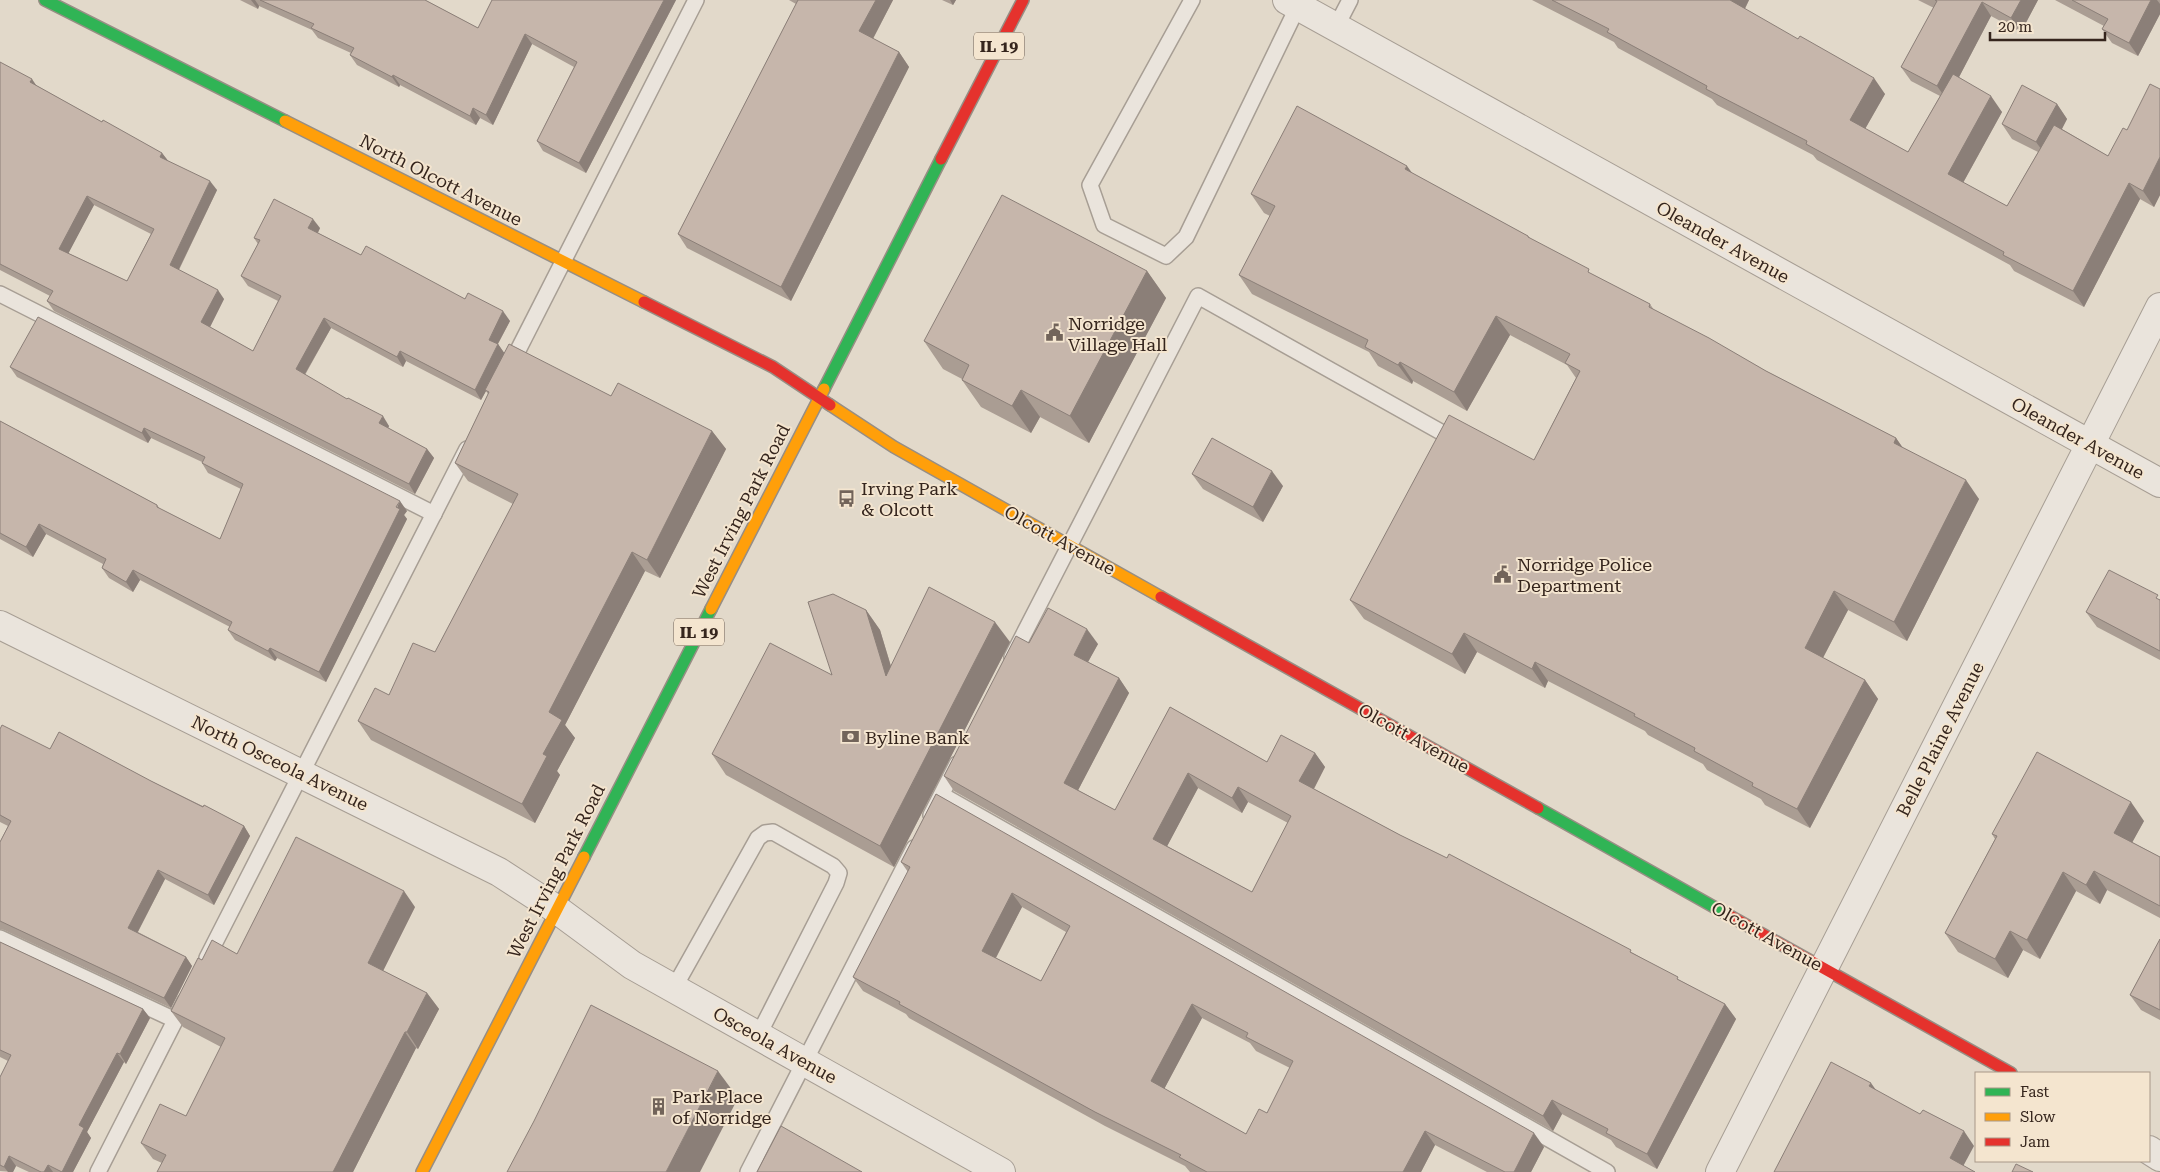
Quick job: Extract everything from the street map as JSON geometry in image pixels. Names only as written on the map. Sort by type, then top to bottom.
[{"type":"street","name":"North Olcott Avenue","points":[[44,0],[773,366],[819,398]]},
{"type":"street","name":"West Irving Park Road","points":[[422,1172],[1023,0]]},
{"type":"street","name":"Oleander Avenue","points":[[1293,3],[2160,483]]},
{"type":"street","name":"Belle Plaine Avenue","points":[[1720,1172],[2160,307]]},
{"type":"street","name":"Olcott Avenue","points":[[819,398],[894,447],[2009,1072]]},
{"type":"street","name":"North Osceola Avenue","points":[[0,624],[498,872],[556,909]]},
{"type":"street","name":"Osceola Avenue","points":[[556,909],[632,965],[1001,1172]]},
{"type":"lane","points":[[1192,0],[1090,185],[1104,225],[1166,256],[1186,238],[1293,3]]},
{"type":"lane","points":[[1336,27],[1350,0]]},
{"type":"lane","points":[[501,383],[692,1]]},
{"type":"lane","points":[[0,294],[434,514]]},
{"type":"lane","points":[[1004,672],[1198,296],[1448,436]]},
{"type":"lane","points":[[202,967],[474,436]]},
{"type":"lane","points":[[748,1172],[964,751]]},
{"type":"lane","points":[[942,795],[1607,1172]]},
{"type":"lane","points":[[674,988],[758,838],[765,833],[773,832],[833,866],[839,873],[836,883],[758,1036]]},
{"type":"lane","points":[[0,938],[176,1020]]},
{"type":"lane","points":[[98,1172],[194,985]]},
{"type":"building","points":[[260,0],[425,0],[478,28],[492,0],[664,0],[579,163],[537,141],[577,62],[525,34],[486,115],[473,108],[470,116],[393,75],[392,77],[350,55],[354,48],[311,28],[314,24]]},
{"type":"building","points":[[798,0],[876,0],[859,31],[899,52],[781,287],[678,234]]},
{"type":"building","points":[[1552,0],[1730,0],[1798,39],[1800,36],[1874,78],[1850,120],[1908,152],[1953,74],[1991,96],[1948,174],[2007,206],[2054,125],[2108,156],[2123,128],[2127,130],[2150,84],[2160,89],[2160,157],[2143,191],[2129,183],[2073,291],[2003,255],[2004,252],[1806,144],[1807,141],[1706,89],[1707,86],[1607,32],[1609,29]]},
{"type":"building","points":[[1935,0],[2021,0],[2011,18],[1982,2],[1937,86],[1901,67],[1937,1]]},
{"type":"building","points":[[2072,0],[2151,0],[2129,43],[2102,29],[2108,19]]},
{"type":"building","points":[[0,62],[32,79],[30,82],[162,153],[160,157],[210,181],[170,265],[218,290],[201,322],[253,351],[281,296],[241,276],[260,240],[254,238],[274,199],[313,219],[308,228],[361,255],[366,246],[465,299],[468,293],[503,311],[489,340],[498,344],[475,390],[400,351],[397,357],[324,318],[296,369],[347,399],[383,416],[379,423],[427,449],[409,484],[47,301],[53,291],[0,264]],"holes":[[[87,196],[154,229],[127,281],[59,249]]]},
{"type":"building","points":[[2022,85],[2057,104],[2036,142],[2002,124]]},
{"type":"building","points":[[1297,106],[1407,166],[1405,169],[1589,269],[1588,272],[1650,304],[1649,307],[1709,338],[1766,371],[1896,438],[1894,443],[1966,480],[1894,622],[1834,591],[1805,648],[1865,680],[1797,809],[1752,786],[1753,783],[1694,751],[1695,748],[1634,716],[1635,714],[1535,662],[1532,669],[1464,633],[1452,654],[1350,600],[1449,415],[1534,460],[1580,371],[1565,363],[1570,354],[1496,316],[1454,392],[1400,362],[1398,365],[1365,347],[1368,340],[1239,275],[1275,206],[1251,194]]},
{"type":"building","name":"Norridge Village Hall","points":[[1002,195],[1147,271],[1070,416],[1021,390],[1012,406],[962,380],[969,365],[924,341]]},
{"type":"building","points":[[38,317],[400,501],[396,507],[400,509],[319,672],[270,648],[268,651],[228,630],[232,622],[133,570],[126,582],[102,568],[106,559],[39,524],[26,547],[0,533],[0,421],[157,505],[157,507],[220,539],[243,484],[202,463],[205,457],[144,428],[142,433],[10,367]]},
{"type":"building","points":[[509,344],[611,396],[618,383],[712,431],[647,560],[632,552],[549,712],[562,720],[543,754],[547,756],[522,804],[358,721],[375,688],[389,695],[413,643],[435,652],[518,494],[455,463],[489,392],[485,390]]},
{"type":"building","points":[[1212,438],[1272,471],[1253,507],[1192,474]]},
{"type":"building","points":[[2109,570],[2158,595],[2156,598],[2160,600],[2160,651],[2086,612]]},
{"type":"building","name":"Byline Bank","points":[[929,587],[995,622],[880,846],[712,754],[770,643],[832,675],[808,602],[833,594],[866,610],[886,676]]},
{"type":"building","points":[[1048,608],[1087,629],[1074,655],[1119,678],[1064,783],[1115,810],[1170,707],[1267,762],[1281,735],[1315,753],[1299,781],[1447,858],[1449,854],[1631,950],[1630,952],[1678,977],[1677,979],[1725,1004],[1647,1154],[1606,1133],[1608,1129],[1552,1100],[1543,1116],[944,776],[1016,636],[1029,643]],"holes":[[[1188,773],[1232,798],[1238,787],[1291,816],[1252,892],[1153,839]]]},
{"type":"building","points":[[2,725],[50,749],[59,732],[151,781],[244,826],[208,895],[158,870],[128,928],[186,957],[164,998],[0,921],[0,842],[11,821],[0,815],[0,729]]},
{"type":"building","points":[[2037,752],[2131,802],[2114,833],[2160,857],[2160,906],[2094,871],[2086,885],[2063,872],[2027,940],[2010,931],[1995,959],[1945,933],[1997,836],[1992,834]]},
{"type":"building","points":[[936,794],[1534,1133],[1514,1172],[1505,1172],[1425,1131],[1403,1172],[1207,1172],[1179,1157],[1181,1155],[1095,1112],[853,977],[910,867],[901,862]],"holes":[[[1012,893],[1070,926],[1041,981],[982,951]],[[1192,1004],[1248,1033],[1246,1037],[1293,1061],[1267,1113],[1259,1109],[1246,1134],[1151,1081]]]},
{"type":"building","points":[[296,837],[404,891],[368,963],[427,993],[333,1172],[157,1172],[166,1155],[141,1143],[160,1104],[186,1116],[225,1038],[171,1011],[198,958],[202,960],[212,940],[237,954]]},
{"type":"building","points":[[2160,939],[2160,1010],[2130,995]]},
{"type":"building","points":[[0,942],[143,1009],[120,1054],[117,1053],[79,1125],[84,1128],[62,1172],[48,1165],[44,1172],[41,1172],[9,1156],[4,1167],[0,1165],[0,1077],[11,1055],[0,1050]]},
{"type":"building","name":"Park Place of Norridge","points":[[591,1005],[718,1071],[666,1172],[507,1172],[534,1121]]},
{"type":"building","points":[[1831,1062],[1871,1083],[1869,1086],[1920,1114],[1923,1110],[1964,1131],[1950,1158],[1975,1172],[1774,1172]]},
{"type":"building","points":[[781,1126],[862,1172],[757,1172]]},
{"type":"building","points":[[2016,1164],[2033,1172],[2012,1172]]},
{"type":"traffic: fast","points":[[45,0],[285,121]]},
{"type":"traffic: fast","points":[[824,389],[941,159]]},
{"type":"traffic: fast","points":[[584,857],[711,609]]},
{"type":"traffic: fast","points":[[1538,808],[1730,916]]},
{"type":"traffic: slow","points":[[285,121],[644,302]]},
{"type":"traffic: slow","points":[[711,609],[824,389]]},
{"type":"traffic: slow","points":[[830,405],[894,447],[1161,597]]},
{"type":"traffic: slow","points":[[422,1172],[584,857]]},
{"type":"traffic: jam","points":[[941,159],[1023,0]]},
{"type":"traffic: jam","points":[[644,302],[773,367],[830,405]]},
{"type":"traffic: jam","points":[[1161,597],[1538,808]]},
{"type":"traffic: jam","points":[[1730,916],[2009,1072]]},
{"type":"place","name":"Norridge Village Hall","points":[[1054,333]]},
{"type":"place","name":"Irving Park & Olcott","points":[[847,498]]},
{"type":"place","name":"Norridge Police Department","points":[[1503,574]]},
{"type":"place","name":"Byline Bank","points":[[851,737]]},
{"type":"place","name":"Park Place of Norridge","points":[[658,1106]]}]
